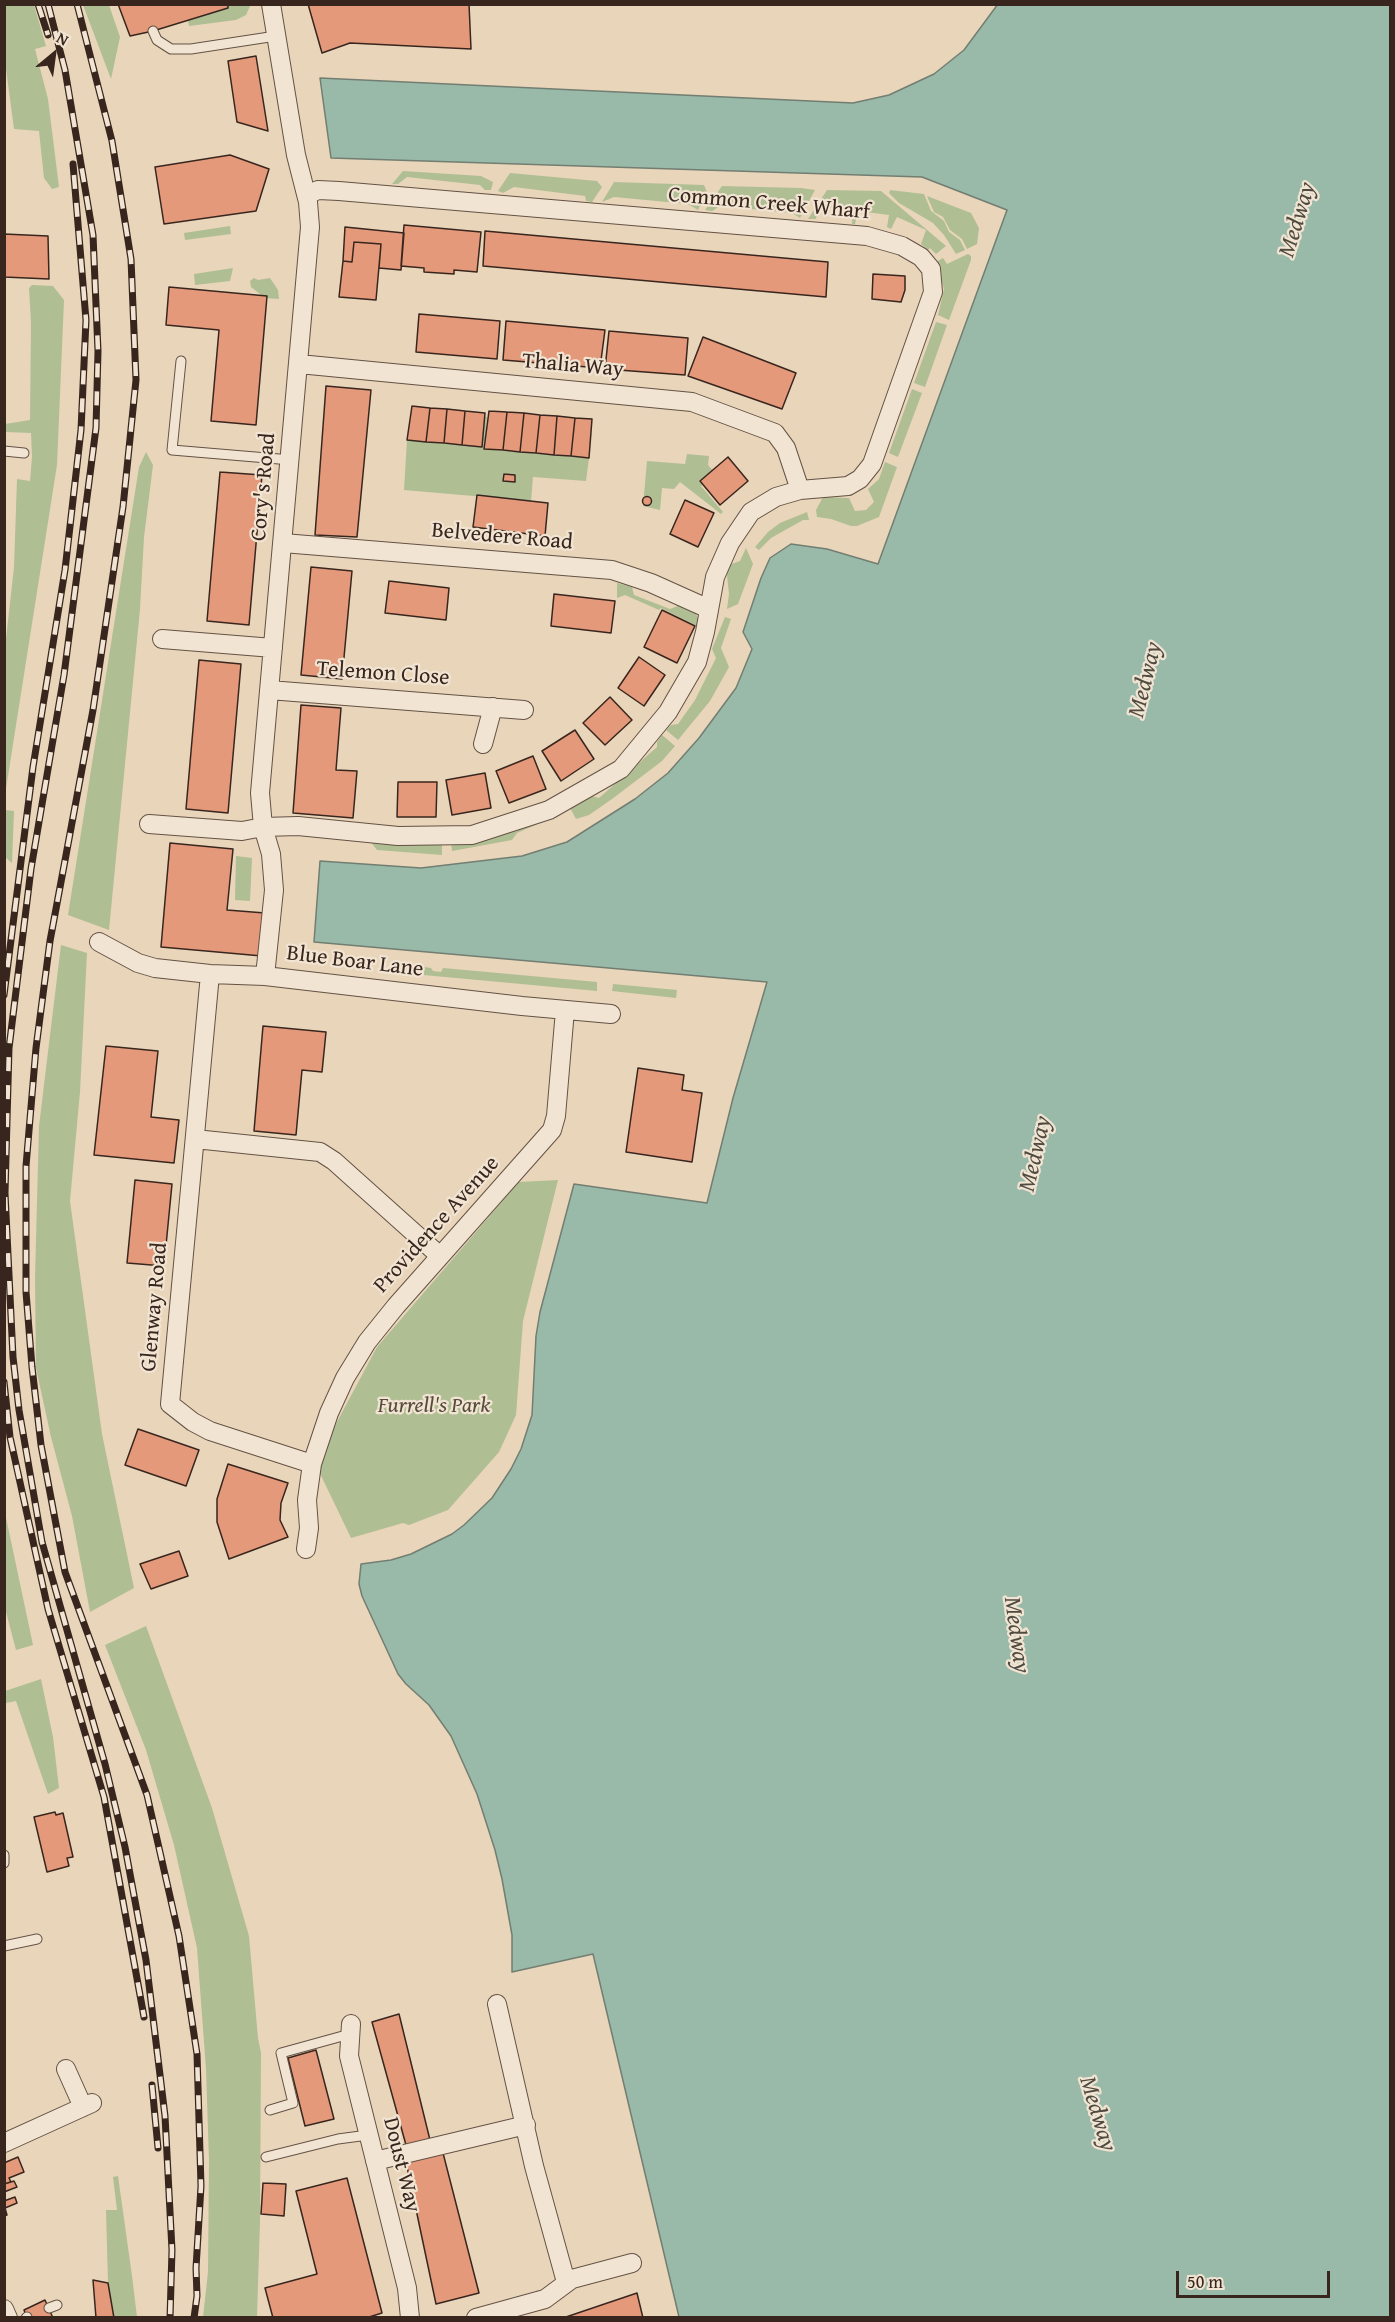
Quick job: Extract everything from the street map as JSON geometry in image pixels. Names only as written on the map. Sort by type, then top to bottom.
[{"type":"street","name":"Cory's Road","points":[[265,976],[274,890],[272,854],[263,827],[260,793],[310,227],[307,195],[298,164],[271,4]]},
{"type":"street","name":"Common Creek Wharf","points":[[148,824],[242,831],[263,827],[298,826],[398,836],[472,835],[549,810],[621,769],[668,712],[697,662],[715,577],[730,543],[751,512],[776,497],[800,490],[848,486],[863,476],[873,461],[933,292],[931,269],[921,257],[912,250],[878,238],[339,191],[318,190],[307,195]]},
{"type":"street","name":"Thalia Way","points":[[299,364],[692,402],[774,433],[786,448],[800,490]]},
{"type":"street","name":"Belvedere Road","points":[[283,543],[612,570],[651,583],[709,609]]},
{"type":"street","points":[[162,639],[273,648]]},
{"type":"street","name":"Telemon Close","points":[[269,690],[524,710]]},
{"type":"street","points":[[483,744],[493,707]]},
{"type":"street","name":"Blue Boar Lane","points":[[99,942],[144,965],[210,974],[265,976],[611,1014]]},
{"type":"street","name":"Glenway Road","points":[[210,974],[170,1404],[193,1422],[210,1431],[312,1464]]},
{"type":"street","name":"Providence Avenue","points":[[312,1464],[329,1413],[356,1359],[380,1325],[552,1130],[556,1116],[565,1010]]},
{"type":"street","points":[[195,1139],[320,1152],[334,1161],[440,1256]]},
{"type":"street","points":[[306,1549],[309,1528],[307,1500],[312,1464]]},
{"type":"street","points":[[497,2004],[534,2166],[566,2282]]},
{"type":"street","name":"Doust Way","points":[[350,2029],[349,2056],[407,2288],[410,2318]]},
{"type":"street","points":[[4,2143],[88,2105],[66,2069]]},
{"type":"street","points":[[375,2161],[526,2125]]},
{"type":"street","points":[[476,2318],[545,2299],[566,2282],[632,2263]]},
{"type":"street","points":[[4,2309],[8,2318]]},
{"type":"lane","points":[[153,31],[157,40],[171,49],[191,49],[276,36]]},
{"type":"lane","points":[[181,361],[172,450],[291,460]]},
{"type":"lane","points":[[4,451],[24,453]]},
{"type":"lane","points":[[4,1855],[4,1863]]},
{"type":"lane","points":[[4,1946],[38,1939]]},
{"type":"lane","points":[[270,2110],[293,2103],[282,2053],[350,2029]]},
{"type":"lane","points":[[266,2157],[338,2139],[368,2135]]},
{"type":"green space","points":[[4,5],[34,5],[46,46],[35,49],[48,99],[59,187],[52,189],[44,178],[39,131],[14,129],[5,61]]},
{"type":"green space","points":[[83,5],[109,5],[120,37],[111,79]]},
{"type":"green space","points":[[228,5],[250,6],[246,15],[236,20],[189,26],[188,20],[228,8]]},
{"type":"green space","points":[[403,171],[481,176],[493,182],[491,190],[485,190],[480,185],[407,177],[398,184],[392,184]]},
{"type":"green space","points":[[510,173],[597,181],[602,187],[592,202],[586,201],[585,196],[514,187],[503,193],[498,191]]},
{"type":"green space","points":[[614,182],[704,185],[707,192],[698,210],[688,204],[614,197],[602,202]]},
{"type":"green space","points":[[722,186],[815,190],[800,218],[792,213],[720,206],[712,211],[705,210]]},
{"type":"green space","points":[[827,190],[881,191],[946,246],[936,254],[930,248],[928,250],[921,244],[926,230],[897,217],[891,229],[887,227],[889,215],[858,211],[855,224],[852,224],[853,210],[819,207],[816,219],[808,219]]},
{"type":"green space","points":[[890,190],[924,194],[931,211],[944,221],[949,232],[960,240],[965,250],[956,254],[933,223],[899,203],[889,193]]},
{"type":"green space","points":[[927,196],[971,213],[979,228],[977,244],[967,249],[962,239],[950,230],[943,217],[934,212]]},
{"type":"green space","points":[[230,226],[231,234],[185,240],[184,233]]},
{"type":"green space","points":[[968,254],[971,260],[949,320],[938,315],[944,289],[936,262],[943,258],[947,264]]},
{"type":"green space","points":[[233,268],[230,281],[195,285],[194,274]]},
{"type":"green space","points":[[254,278],[258,280],[270,278],[278,290],[279,299],[265,298],[251,287],[250,281]]},
{"type":"green space","points":[[32,285],[53,286],[64,300],[57,465],[5,795],[4,657],[14,567],[17,479],[30,481],[32,457],[31,433],[5,432],[5,424],[30,420],[29,288]]},
{"type":"green space","points":[[936,322],[947,325],[925,387],[914,383]]},
{"type":"green space","points":[[912,389],[922,393],[898,457],[889,453]]},
{"type":"green space","points":[[484,417],[487,417],[484,449],[589,458],[586,481],[533,477],[531,501],[404,490],[407,440],[482,447]]},
{"type":"green space","points":[[146,452],[153,465],[144,537],[140,609],[109,930],[68,915],[139,467]]},
{"type":"green space","points":[[687,454],[709,456],[708,465],[715,473],[701,486],[723,512],[721,514],[680,482],[674,489],[662,488],[660,510],[643,506],[647,461],[685,464]]},
{"type":"green space","points":[[885,462],[897,467],[879,517],[857,526],[851,526],[817,517],[816,510],[823,497],[849,498],[855,511],[866,510],[874,502],[868,489],[879,479]]},
{"type":"green space","points":[[807,512],[809,520],[803,520],[771,538],[759,550],[755,547],[768,532],[780,523]]},
{"type":"green space","points":[[746,548],[753,564],[738,604],[727,609],[729,594],[726,566],[740,561]]},
{"type":"green space","points":[[617,583],[632,587],[634,595],[670,609],[680,605],[694,610],[699,627],[661,608],[659,610],[625,595],[617,598]]},
{"type":"green space","points":[[725,617],[731,619],[721,648],[729,667],[710,701],[678,740],[666,730],[671,725],[678,724],[695,700],[716,658],[712,649]]},
{"type":"green space","points":[[662,735],[675,746],[662,761],[589,815],[576,819],[569,806],[588,795],[599,798],[657,747],[657,742]]},
{"type":"green space","points":[[5,810],[14,811],[12,863],[5,857]]},
{"type":"green space","points":[[558,813],[561,814],[517,833],[512,840],[452,851],[451,841],[487,839],[517,831]]},
{"type":"green space","points":[[370,841],[442,845],[442,855],[377,850]]},
{"type":"green space","points":[[236,856],[252,858],[250,901],[235,900]]},
{"type":"green space","points":[[61,945],[87,953],[80,1092],[70,1201],[102,1434],[134,1588],[90,1612],[72,1516],[36,1368],[35,1278],[39,1126]]},
{"type":"green space","points":[[399,963],[431,968],[433,971],[441,972],[443,968],[597,982],[597,991],[391,972]]},
{"type":"green space","points":[[613,984],[677,990],[676,998],[612,991]]},
{"type":"green space","name":"Furrell's Park","points":[[558,1180],[523,1321],[516,1415],[499,1452],[448,1510],[409,1525],[403,1523],[351,1538],[315,1463],[377,1347],[519,1182]]},
{"type":"green space","points":[[4,1508],[33,1645],[16,1650],[5,1608]]},
{"type":"green space","points":[[146,1626],[212,1808],[249,1936],[261,2053],[257,2317],[203,2317],[208,2272],[209,2161],[206,2069],[197,1948],[174,1845],[146,1750],[105,1645]]},
{"type":"green space","points":[[41,1679],[53,1737],[59,1788],[48,1794],[16,1701],[6,1703],[5,1695],[5,1691]]},
{"type":"green space","points":[[118,2176],[137,2317],[114,2317],[108,2283],[106,2210],[117,2210],[113,2177]]},
{"type":"water","name":"Medway","points":[[998,4],[1390,5],[1390,2317],[679,2317],[593,1954],[512,1972],[512,1935],[502,1879],[477,1794],[451,1736],[429,1705],[398,1674],[362,1596],[359,1584],[361,1564],[391,1560],[411,1554],[452,1534],[464,1525],[492,1498],[511,1469],[521,1449],[532,1415],[536,1336],[540,1312],[574,1184],[707,1203],[733,1098],[767,982],[314,942],[320,861],[421,868],[522,856],[567,842],[635,799],[668,773],[699,738],[736,688],[752,649],[743,632],[770,558],[791,544],[827,549],[878,564],[1007,210],[922,177],[331,158],[320,78],[853,103],[889,95],[934,74],[964,50]]},
{"type":"building","points":[[118,4],[228,4],[228,8],[130,36]]},
{"type":"building","points":[[308,4],[469,4],[471,49],[350,43],[322,53]]},
{"type":"building","points":[[256,56],[268,131],[237,122],[228,61]]},
{"type":"building","points":[[230,155],[269,169],[256,211],[164,224],[155,167]]},
{"type":"building","points":[[404,225],[481,232],[477,272],[454,270],[454,274],[424,272],[424,268],[401,266]]},
{"type":"building","points":[[345,227],[404,233],[401,270],[379,268],[381,244],[354,242],[352,262],[343,261]]},
{"type":"building","points":[[485,231],[828,262],[826,297],[483,266]]},
{"type":"building","points":[[4,234],[48,236],[49,279],[4,277]]},
{"type":"building","points":[[354,242],[381,244],[376,300],[339,297],[343,261],[352,262]]},
{"type":"building","points":[[873,274],[905,276],[905,290],[901,302],[872,299]]},
{"type":"building","points":[[169,287],[267,296],[256,425],[211,421],[219,330],[166,325]]},
{"type":"building","points":[[419,314],[500,321],[497,359],[416,352]]},
{"type":"building","points":[[506,321],[605,330],[600,368],[503,360]]},
{"type":"building","points":[[609,331],[688,338],[685,375],[605,369]]},
{"type":"building","points":[[703,337],[796,373],[782,409],[688,376]]},
{"type":"building","points":[[326,386],[371,390],[357,537],[315,535]]},
{"type":"building","points":[[412,406],[430,408],[426,442],[407,440]]},
{"type":"building","points":[[430,408],[447,409],[444,443],[426,442]]},
{"type":"building","points":[[447,409],[465,411],[462,445],[444,443]]},
{"type":"building","points":[[465,411],[485,413],[482,447],[462,445]]},
{"type":"building","points":[[489,411],[507,412],[503,450],[484,449]]},
{"type":"building","points":[[507,412],[524,413],[520,452],[503,450]]},
{"type":"building","points":[[524,413],[540,415],[536,453],[520,452]]},
{"type":"building","points":[[540,415],[557,416],[554,455],[536,453]]},
{"type":"building","points":[[557,416],[575,418],[571,456],[554,455]]},
{"type":"building","points":[[575,418],[592,419],[589,458],[571,456]]},
{"type":"building","points":[[728,457],[748,481],[720,505],[700,481]]},
{"type":"building","points":[[220,472],[262,475],[249,625],[207,621]]},
{"type":"building","points":[[504,474],[515,475],[515,482],[503,481]]},
{"type":"building","points":[[477,495],[548,503],[545,536],[473,527]]},
{"type":"building","points":[[647,496],[652,501],[647,506],[642,501]]},
{"type":"building","points":[[685,500],[714,513],[698,547],[670,534]]},
{"type":"building","points":[[311,567],[352,571],[342,679],[301,675]]},
{"type":"building","points":[[389,581],[449,588],[446,620],[385,613]]},
{"type":"building","points":[[554,594],[615,601],[611,633],[551,626]]},
{"type":"building","points":[[662,610],[695,626],[677,663],[644,647]]},
{"type":"building","points":[[639,657],[665,675],[644,706],[618,688]]},
{"type":"building","points":[[199,660],[241,664],[228,813],[186,809]]},
{"type":"building","points":[[610,697],[632,720],[605,745],[583,723]]},
{"type":"building","points":[[301,705],[341,708],[336,770],[357,771],[353,818],[293,813]]},
{"type":"building","points":[[575,730],[594,759],[561,781],[542,751]]},
{"type":"building","points":[[533,756],[546,789],[509,803],[496,771]]},
{"type":"building","points":[[485,773],[491,808],[452,815],[446,780]]},
{"type":"building","points":[[398,782],[437,782],[436,817],[397,817]]},
{"type":"building","points":[[170,843],[233,849],[227,910],[265,913],[262,956],[161,947]]},
{"type":"building","points":[[263,1026],[326,1032],[322,1072],[302,1070],[296,1135],[254,1131]]},
{"type":"building","points":[[106,1046],[158,1051],[151,1117],[179,1120],[174,1163],[94,1155]]},
{"type":"building","points":[[638,1068],[684,1075],[682,1090],[702,1093],[692,1162],[626,1152]]},
{"type":"building","points":[[135,1180],[172,1184],[164,1266],[127,1263]]},
{"type":"building","points":[[138,1429],[199,1450],[186,1486],[125,1465]]},
{"type":"building","points":[[228,1464],[288,1483],[281,1503],[280,1520],[288,1537],[229,1559],[217,1522],[217,1499]]},
{"type":"building","points":[[179,1551],[188,1576],[151,1589],[140,1564]]},
{"type":"building","points":[[55,1812],[56,1815],[63,1813],[73,1857],[67,1858],[69,1866],[47,1872],[34,1817]]},
{"type":"building","points":[[399,2014],[430,2140],[406,2145],[372,2022]]},
{"type":"building","points":[[316,2050],[334,2119],[305,2126],[288,2058]]},
{"type":"building","points":[[443,2153],[479,2293],[436,2304],[406,2162]]},
{"type":"building","points":[[18,2157],[24,2172],[9,2178],[11,2182],[4,2184],[4,2163]]},
{"type":"building","points":[[347,2178],[382,2313],[366,2318],[273,2318],[265,2288],[317,2274],[296,2191]]},
{"type":"building","points":[[14,2181],[17,2187],[4,2192],[4,2184]]},
{"type":"building","points":[[263,2183],[286,2184],[284,2216],[261,2214]]},
{"type":"building","points":[[15,2197],[17,2203],[5,2208],[7,2215],[4,2216],[4,2201]]},
{"type":"building","points":[[93,2280],[108,2283],[114,2318],[96,2318]]},
{"type":"building","points":[[637,2293],[643,2318],[563,2318]]},
{"type":"building","points":[[45,2300],[53,2318],[27,2318],[24,2310]]},
{"type":"railway","points":[[38,4],[48,35]]},
{"type":"railway","points":[[48,4],[65,70],[93,235],[98,351],[96,428],[64,675],[31,869],[9,1048],[5,1193],[13,1357],[19,1410],[42,1542],[105,1764],[125,1847],[146,1960],[165,2116],[172,2250],[170,2318]]},
{"type":"railway","points":[[77,4],[112,141],[131,259],[136,380],[123,507],[93,710],[50,941],[36,1048],[26,1166],[26,1292],[41,1445],[65,1572],[147,1795],[179,1936],[197,2054],[201,2186],[196,2268],[197,2296],[194,2318]]},
{"type":"railway","points":[[4,995],[33,767],[65,570],[81,430],[86,320],[73,164]]},
{"type":"railway","points":[[4,1382],[10,1437],[48,1609],[104,1797],[144,2017]]},
{"type":"railway","points":[[152,2085],[158,2148]]}]
